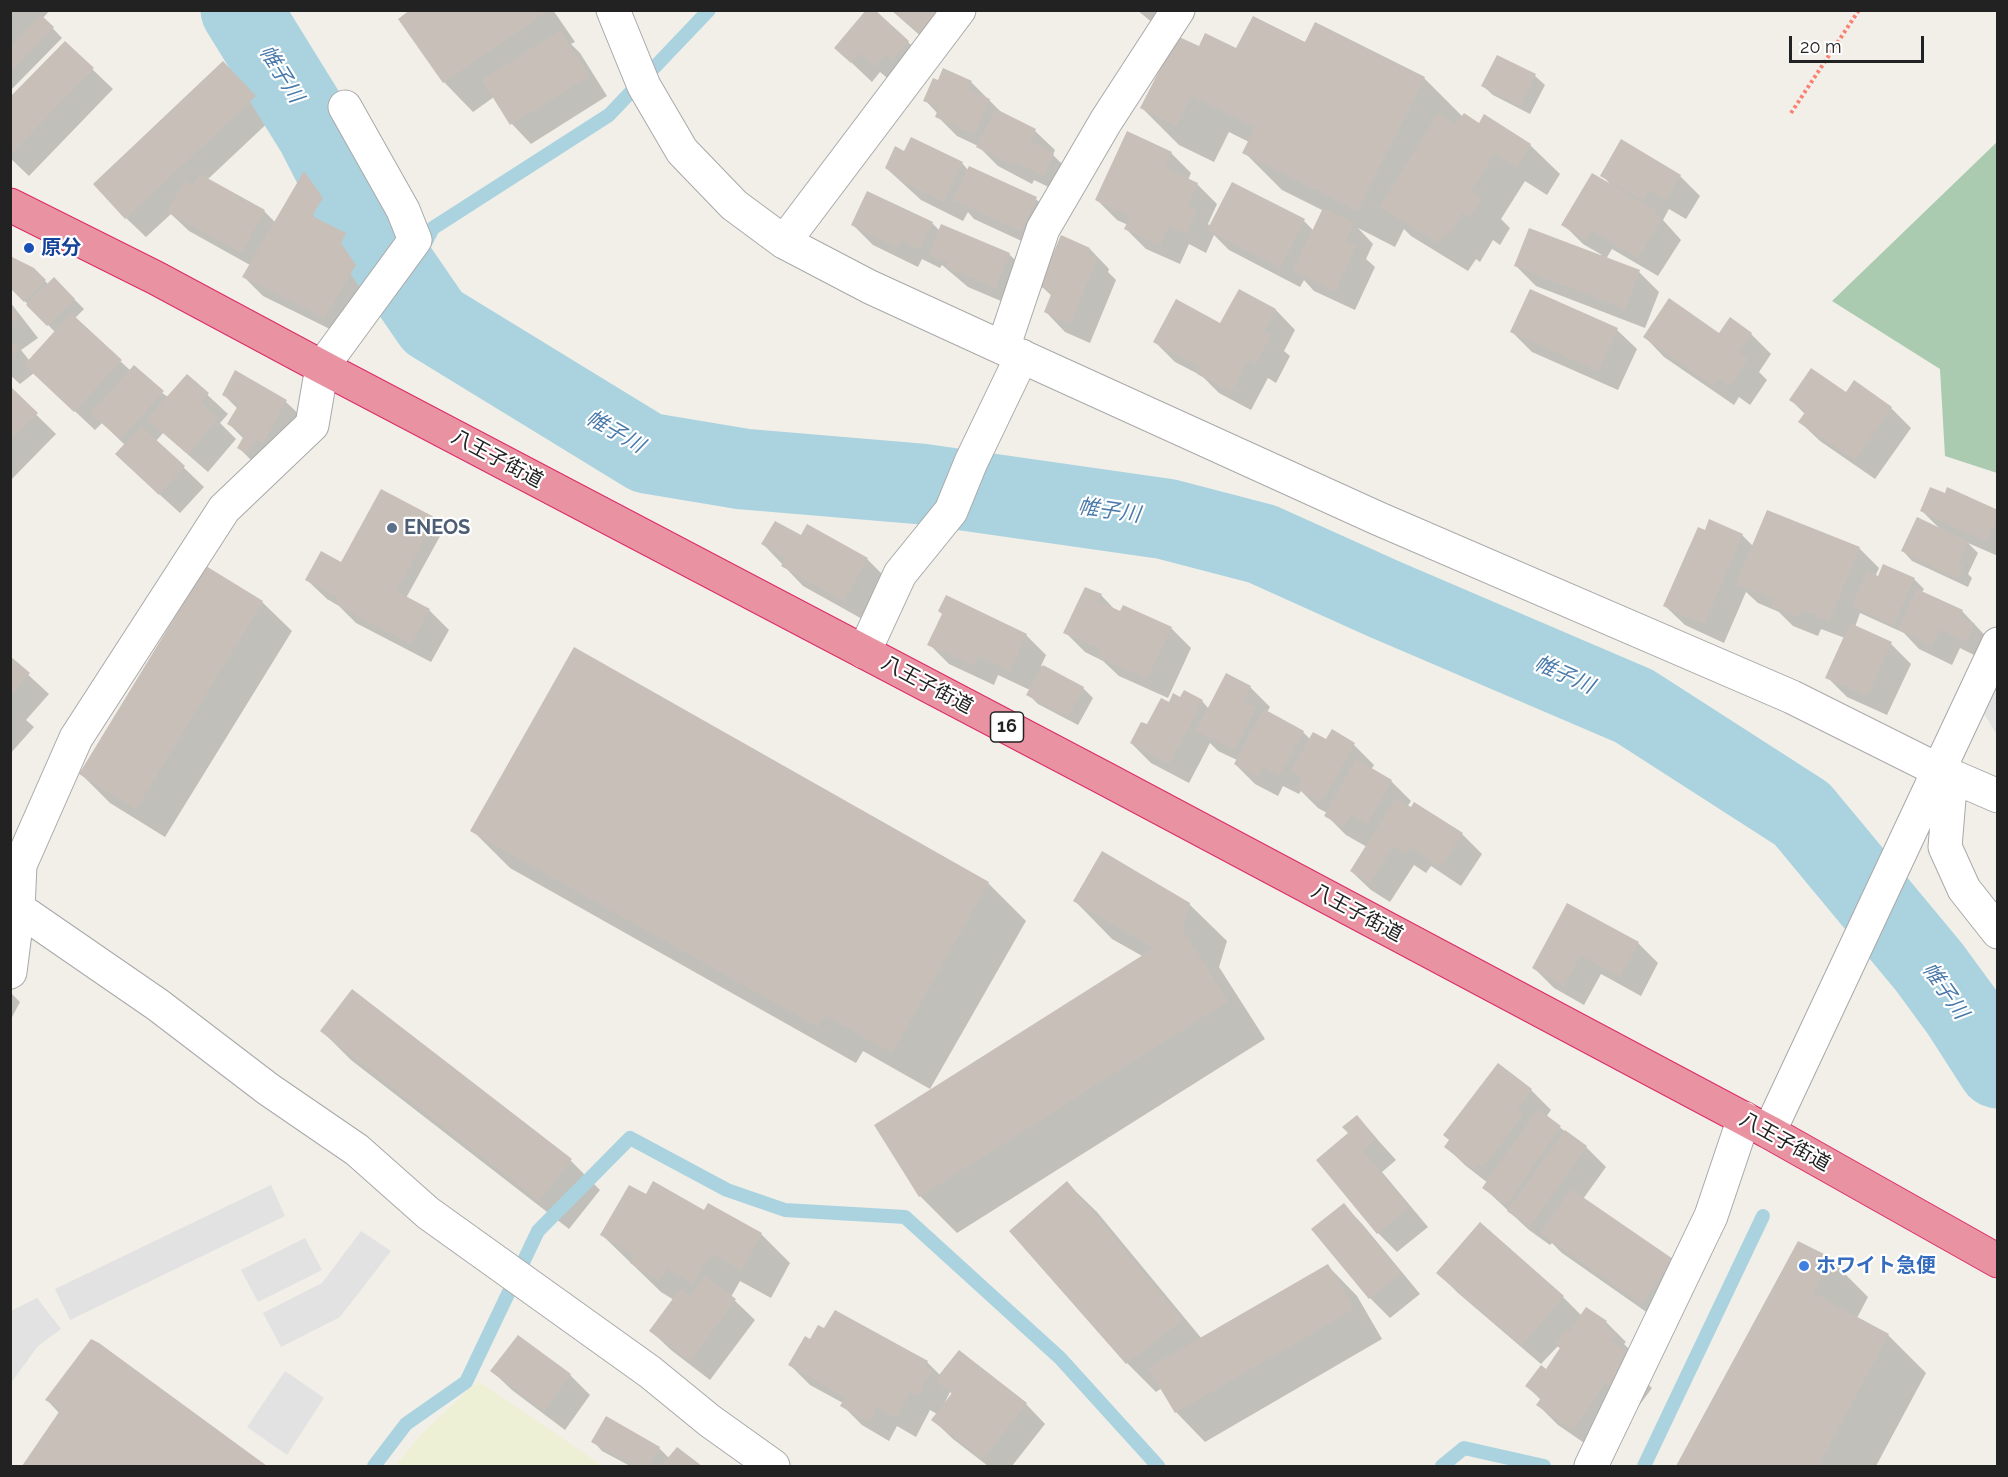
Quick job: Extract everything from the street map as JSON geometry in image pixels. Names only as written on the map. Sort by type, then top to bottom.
[{"type":"highway","name":"八王子街道","points":[[10,204],[156,278],[322,368],[1757,1125],[1998,1261]]},
{"type":"street","points":[[613,10],[644,86],[682,151],[734,205],[784,242],[870,287],[1012,352],[1377,518],[1792,697],[1945,773],[1998,796]]},
{"type":"street","points":[[784,242],[959,10]]},
{"type":"street","points":[[864,652],[900,574],[951,511],[1012,352],[1043,230],[1106,121],[1178,10]]},
{"type":"street","points":[[10,972],[14,906],[20,865],[76,738],[224,509],[312,425],[322,368],[415,240],[403,210],[345,107]]},
{"type":"street","points":[[1591,1467],[1757,1125],[1864,932],[1905,843],[1945,773],[1998,644]]},
{"type":"street","points":[[1945,773],[1945,847],[1964,889],[1998,932]]},
{"type":"street","points":[[14,906],[158,1005],[268,1089],[357,1150],[428,1213],[650,1372],[773,1467]]},
{"type":"path","points":[[1791,113],[1859,10]]},
{"type":"green space","points":[[1997,142],[1997,473],[1945,456],[1940,369],[1832,301]]},
{"type":"green space","points":[[478,1381],[603,1466],[395,1466],[422,1433]]},
{"type":"shaded area","points":[[1997,683],[1997,735],[1983,712]]},
{"type":"shaded area","points":[[271,1185],[285,1216],[70,1320],[55,1289]]},
{"type":"shaded area","points":[[361,1231],[391,1251],[340,1317],[281,1347],[263,1313],[322,1283]]},
{"type":"shaded area","points":[[305,1238],[322,1270],[258,1302],[241,1270]]},
{"type":"shaded area","points":[[37,1298],[61,1329],[38,1346],[11,1383],[11,1311]]},
{"type":"shaded area","points":[[285,1371],[324,1398],[287,1455],[247,1427]]},
{"type":"building","points":[[410,10],[549,10],[443,83],[398,19]]},
{"type":"building","points":[[866,10],[875,10],[909,41],[892,60],[886,54],[875,67],[859,53],[851,63],[834,48]]},
{"type":"building","points":[[892,10],[939,10],[919,34]]},
{"type":"building","points":[[41,15],[54,27],[10,72],[10,47]]},
{"type":"building","points":[[1253,16],[1305,42],[1315,22],[1425,77],[1357,211],[1242,153],[1255,128],[1191,96],[1176,126],[1140,108],[1177,36],[1199,46],[1205,33],[1236,48]]},
{"type":"building","points":[[560,31],[589,76],[510,125],[482,80]]},
{"type":"building","points":[[65,41],[94,68],[10,155],[10,97]]},
{"type":"building","points":[[1497,55],[1536,74],[1520,106],[1481,86]]},
{"type":"building","points":[[223,61],[256,96],[125,219],[93,184]]},
{"type":"building","points":[[943,68],[972,81],[968,90],[990,99],[974,134],[935,117],[939,107],[923,101],[933,78],[938,80]]},
{"type":"building","points":[[996,109],[1036,129],[1030,142],[1054,154],[1043,176],[1014,161],[1012,165],[976,147]]},
{"type":"building","points":[[1438,113],[1456,124],[1464,113],[1479,123],[1484,114],[1531,144],[1517,167],[1495,153],[1471,191],[1482,198],[1470,217],[1463,212],[1450,234],[1446,231],[1439,243],[1380,207]]},
{"type":"building","points":[[1127,131],[1172,152],[1165,168],[1198,183],[1187,206],[1197,211],[1186,234],[1169,225],[1160,245],[1124,229],[1130,217],[1095,200]]},
{"type":"building","points":[[911,137],[963,162],[943,202],[899,180],[900,177],[885,168],[895,146],[904,151]]},
{"type":"building","points":[[1621,139],[1681,175],[1666,200],[1649,190],[1643,200],[1600,176]]},
{"type":"building","points":[[969,166],[1037,197],[1021,231],[953,200]]},
{"type":"building","points":[[304,171],[323,198],[312,216],[346,233],[341,243],[356,265],[324,318],[242,277]]},
{"type":"building","points":[[1592,173],[1657,211],[1655,214],[1662,218],[1638,258],[1591,230],[1586,240],[1561,225]]},
{"type":"building","points":[[200,174],[265,210],[241,253],[167,212],[185,181],[193,186]]},
{"type":"building","points":[[1232,182],[1305,219],[1280,268],[1207,230]]},
{"type":"building","points":[[867,191],[933,222],[920,249],[902,240],[898,248],[851,225]]},
{"type":"building","points":[[1323,208],[1354,223],[1345,241],[1356,246],[1335,292],[1293,271]]},
{"type":"building","points":[[941,224],[1010,253],[995,288],[946,267],[948,262],[929,255]]},
{"type":"building","points":[[1529,228],[1640,270],[1625,309],[1514,266]]},
{"type":"building","points":[[1061,235],[1090,248],[1088,255],[1097,259],[1070,324],[1044,312],[1052,292],[1039,286]]},
{"type":"building","points":[[10,256],[34,268],[46,280],[24,302],[10,288]]},
{"type":"building","points":[[54,277],[75,299],[47,326],[26,305]]},
{"type":"building","points":[[1239,289],[1276,309],[1264,332],[1271,335],[1256,364],[1248,360],[1231,392],[1197,374],[1200,367],[1153,342],[1176,299],[1220,323]]},
{"type":"building","points":[[1530,289],[1618,328],[1598,371],[1510,332]]},
{"type":"building","points":[[1669,298],[1719,333],[1730,317],[1752,333],[1739,352],[1748,359],[1730,386],[1719,378],[1714,386],[1643,337]]},
{"type":"building","points":[[10,306],[19,318],[10,324]]},
{"type":"building","points":[[71,313],[122,360],[74,412],[24,365]]},
{"type":"building","points":[[10,340],[19,350],[10,356]]},
{"type":"building","points":[[134,365],[164,391],[120,439],[90,413]]},
{"type":"building","points":[[1811,368],[1846,392],[1854,380],[1892,407],[1855,460],[1798,422],[1806,411],[1789,400]]},
{"type":"building","points":[[235,370],[287,400],[263,443],[256,439],[247,454],[237,448],[245,434],[227,424],[239,404],[222,395]]},
{"type":"building","points":[[187,374],[209,393],[201,403],[218,418],[188,454],[147,419]]},
{"type":"building","points":[[10,386],[38,413],[10,441]]},
{"type":"building","points":[[141,426],[185,466],[159,495],[115,454]]},
{"type":"building","points":[[1930,487],[1945,493],[1947,487],[1998,510],[1998,518],[1986,541],[1920,511]]},
{"type":"building","points":[[381,489],[436,518],[396,591],[430,609],[411,644],[334,603],[337,597],[305,580],[321,551],[341,562]]},
{"type":"building","points":[[1767,510],[1860,547],[1829,621],[1801,610],[1798,617],[1771,606],[1774,599],[1736,584]]},
{"type":"building","points":[[1917,517],[1969,542],[1958,564],[1963,567],[1958,579],[1901,551]]},
{"type":"building","points":[[1709,519],[1743,534],[1704,624],[1663,606],[1698,527],[1705,530]]},
{"type":"building","points":[[775,521],[801,535],[807,524],[868,558],[844,601],[781,566],[786,558],[761,544]]},
{"type":"building","points":[[1883,564],[1915,578],[1893,625],[1852,606],[1867,571],[1878,576]]},
{"type":"building","points":[[206,566],[263,601],[136,809],[79,774]]},
{"type":"building","points":[[1085,587],[1102,594],[1098,601],[1120,611],[1123,605],[1172,627],[1147,679],[1097,657],[1101,649],[1063,633]]},
{"type":"building","points":[[1917,589],[1963,610],[1960,616],[1975,624],[1966,642],[1940,629],[1932,646],[1898,629]]},
{"type":"building","points":[[946,595],[1027,634],[1010,671],[978,656],[974,666],[927,645],[942,614],[938,611]]},
{"type":"building","points":[[1850,623],[1892,642],[1867,696],[1825,678]]},
{"type":"building","points":[[574,647],[989,882],[892,1053],[825,1015],[818,1027],[470,831]]},
{"type":"building","points":[[10,656],[30,673],[10,696]]},
{"type":"building","points":[[1043,665],[1084,687],[1068,717],[1026,695]]},
{"type":"building","points":[[1226,673],[1251,686],[1243,701],[1256,707],[1234,750],[1196,731]]},
{"type":"building","points":[[1184,690],[1203,700],[1169,764],[1130,743],[1141,722],[1147,724],[1161,698],[1169,702],[1173,693],[1180,697]]},
{"type":"building","points":[[1264,709],[1304,731],[1279,776],[1263,767],[1258,777],[1234,764]]},
{"type":"building","points":[[1332,729],[1355,743],[1321,803],[1296,788],[1303,777],[1291,770],[1313,732],[1326,739]]},
{"type":"building","points":[[1356,759],[1392,780],[1367,824],[1351,815],[1344,827],[1324,816]]},
{"type":"building","points":[[1396,798],[1411,807],[1414,802],[1463,833],[1441,867],[1410,847],[1405,854],[1393,846],[1370,883],[1350,871]]},
{"type":"building","points":[[1102,851],[1190,903],[1182,929],[1228,1001],[919,1197],[874,1125],[1154,948],[1073,901]]},
{"type":"building","points":[[1567,903],[1639,942],[1620,977],[1581,955],[1564,986],[1532,968]]},
{"type":"building","points":[[352,989],[572,1159],[539,1201],[320,1031]]},
{"type":"building","points":[[1498,1063],[1532,1089],[1517,1110],[1523,1115],[1483,1167],[1477,1163],[1473,1169],[1444,1147],[1449,1140],[1443,1135]]},
{"type":"building","points":[[1538,1109],[1561,1126],[1506,1205],[1482,1188]]},
{"type":"building","points":[[1357,1115],[1377,1139],[1363,1151],[1409,1207],[1377,1234],[1316,1160],[1348,1133],[1342,1127]]},
{"type":"building","points":[[1565,1130],[1587,1146],[1529,1227],[1507,1211]]},
{"type":"building","points":[[653,1181],[704,1210],[708,1203],[762,1233],[741,1270],[711,1253],[693,1284],[667,1269],[659,1281],[630,1263],[635,1255],[600,1235],[629,1185],[646,1194]]},
{"type":"building","points":[[1067,1181],[1183,1320],[1126,1364],[1009,1231]]},
{"type":"building","points":[[1571,1189],[1673,1259],[1642,1304],[1540,1233]]},
{"type":"building","points":[[1344,1203],[1401,1273],[1369,1299],[1311,1229]]},
{"type":"building","points":[[1480,1222],[1564,1296],[1521,1346],[1436,1273]]},
{"type":"building","points":[[1798,1241],[1832,1258],[1813,1293],[1889,1334],[1818,1466],[1676,1466]]},
{"type":"building","points":[[1328,1264],[1354,1309],[1175,1413],[1148,1368]]},
{"type":"building","points":[[705,1276],[736,1299],[690,1361],[649,1331],[680,1289],[690,1296]]},
{"type":"building","points":[[1586,1307],[1607,1321],[1604,1325],[1616,1334],[1611,1341],[1627,1351],[1621,1359],[1633,1367],[1617,1388],[1606,1382],[1573,1430],[1536,1405],[1541,1398],[1525,1386],[1541,1365],[1546,1369],[1560,1348],[1555,1345],[1566,1329],[1569,1332]]},
{"type":"building","points":[[835,1310],[928,1361],[925,1367],[932,1370],[918,1396],[910,1392],[896,1418],[877,1407],[869,1422],[840,1406],[845,1397],[788,1365],[805,1336],[810,1339],[818,1325],[824,1328]]},
{"type":"building","points":[[518,1335],[571,1374],[544,1411],[490,1371]]},
{"type":"building","points":[[91,1339],[267,1466],[131,1466],[127,1463],[124,1466],[22,1466],[61,1409],[45,1400]]},
{"type":"building","points":[[959,1350],[1027,1403],[983,1459],[931,1420],[952,1393],[935,1380]]},
{"type":"building","points":[[606,1416],[660,1447],[649,1466],[635,1466],[591,1442]]},
{"type":"building","points":[[677,1447],[702,1466],[661,1466]]},
{"type":"waterway","name":"帷子川","points":[[241,10],[317,133],[358,213],[433,322],[647,453],[743,469],[921,484],[1166,519],[1262,544],[1634,706],[1802,814],[1929,967],[1962,1012],[1998,1068]]},
{"type":"waterway","points":[[411,290],[419,255],[433,228],[609,115],[709,10]]},
{"type":"waterway","points":[[1912,989],[1929,967]]},
{"type":"waterway","points":[[374,1466],[406,1424],[466,1382],[538,1231],[630,1138],[727,1190],[785,1210],[905,1217],[1060,1358],[1158,1466]]},
{"type":"waterway","points":[[1644,1466],[1763,1216]]},
{"type":"waterway","points":[[1442,1466],[1464,1448],[1544,1466]]},
{"type":"place","name":"原分","points":[[29,248]]},
{"type":"place","name":"ENEOS","points":[[392,528]]},
{"type":"place","name":"ホワイト急便","points":[[1804,1266]]}]
